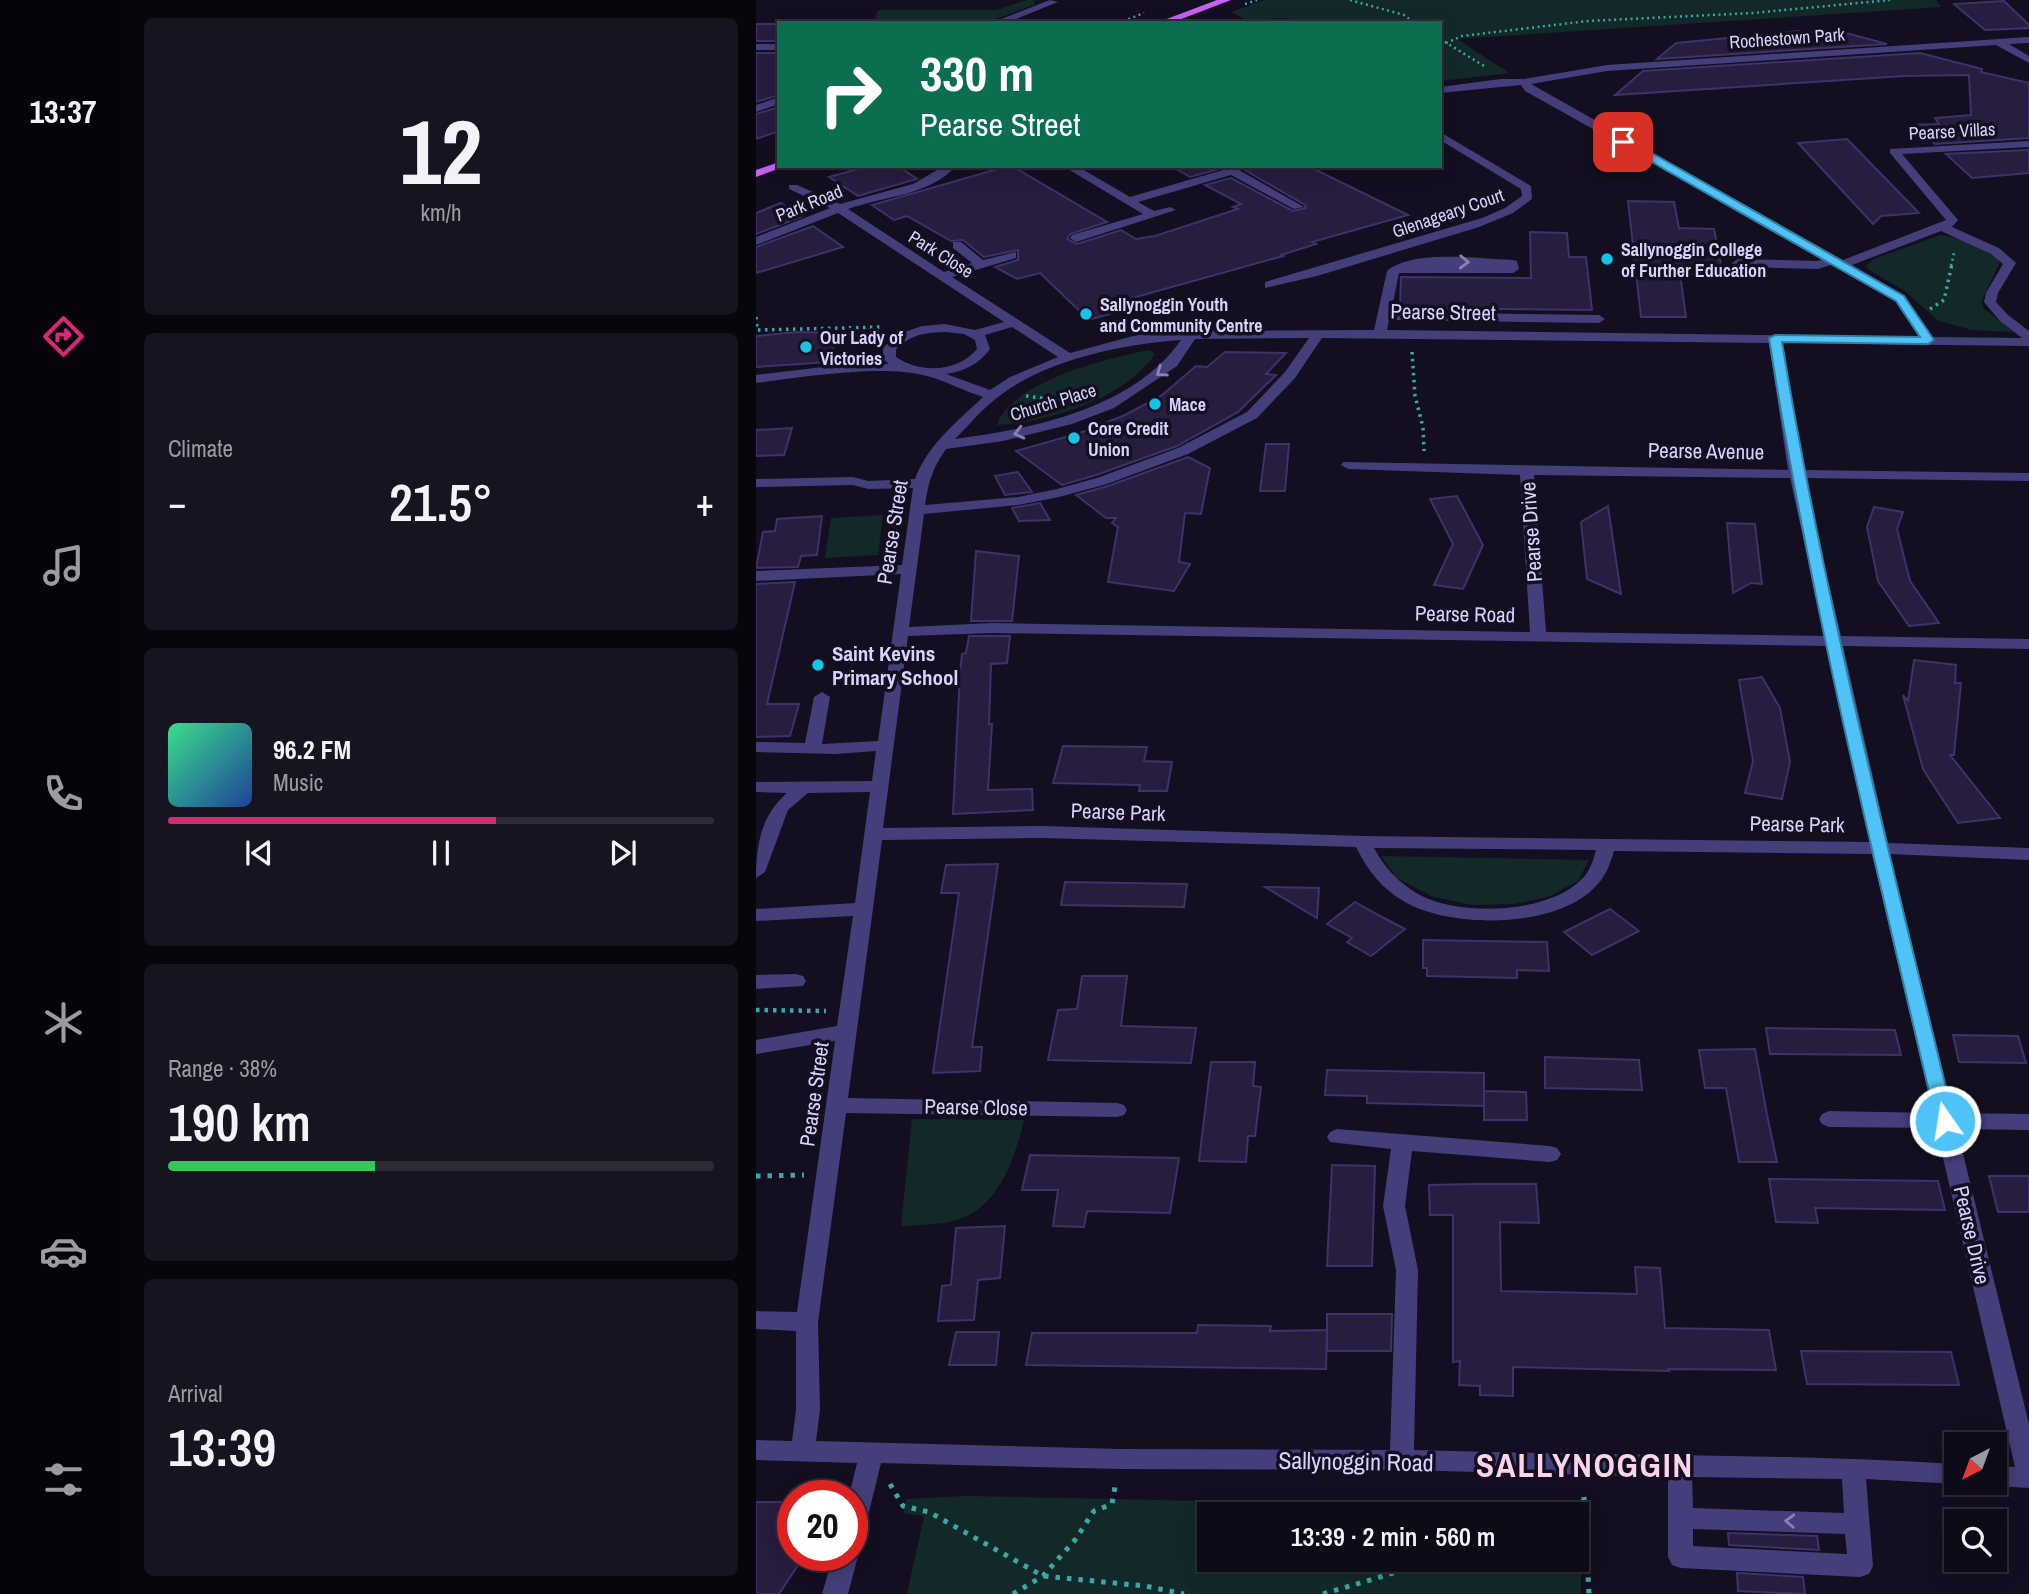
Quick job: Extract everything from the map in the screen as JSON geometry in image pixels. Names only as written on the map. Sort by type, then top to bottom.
[{"type":"main road","points":[[1167,21],[1226,0]]},
{"type":"main road","points":[[756,174],[777,166]]},
{"type":"street","points":[[1001,21],[1053,2]]},
{"type":"street","name":"Rochestown Park","points":[[1524,82],[1607,68],[2029,40]]},
{"type":"street","points":[[1998,42],[2029,60]]},
{"type":"street","points":[[756,47],[777,47]]},
{"type":"street","points":[[1442,90],[1524,82],[1529,89],[1900,299],[1928,340]]},
{"type":"street","points":[[756,108],[777,101]]},
{"type":"street","name":"Glenageary Court","points":[[1269,285],[1499,216],[1518,207],[1528,197],[1527,188],[1442,136]]},
{"type":"street","name":"Pearse Villas","points":[[1943,228],[1952,220],[1894,151],[2029,144]]},
{"type":"street","name":"Park Road","points":[[756,241],[790,231],[839,209],[926,183],[939,178],[949,168]]},
{"type":"street","points":[[1071,168],[1153,215]]},
{"type":"street","points":[[1128,201],[1228,169],[1298,207]]},
{"type":"street","name":"Park Close","points":[[793,187],[826,200],[1068,358]]},
{"type":"street","points":[[1076,238],[1170,210]]},
{"type":"street","points":[[1746,271],[1838,262],[1943,228],[1995,251],[2010,263],[1992,293],[1990,302],[2029,337]]},
{"type":"street","points":[[957,245],[980,264]]},
{"type":"street","points":[[942,276],[1012,255]]},
{"type":"street","points":[[1380,334],[1393,271],[1397,269],[1423,261],[1513,264],[1513,269],[1397,269]]},
{"type":"street","points":[[1385,316],[1599,319]]},
{"type":"street","points":[[975,334],[1016,322]]},
{"type":"street","points":[[1148,324],[1160,337]]},
{"type":"street","points":[[756,379],[832,370],[904,368],[928,371],[955,368],[975,359],[984,349],[981,338],[957,328],[933,328],[910,333],[889,348],[890,359],[904,368]]},
{"type":"street","points":[[917,510],[1017,501],[1048,495],[1102,481],[1183,451],[1252,415],[1290,375],[1318,334]]},
{"type":"street","name":"Pearse Street","points":[[803,1451],[808,1410],[807,1322],[825,1174],[921,483],[928,464],[941,445],[997,392],[1068,358],[1137,339],[1191,335],[1411,334],[2029,342]]},
{"type":"street","name":"Church Place","points":[[941,445],[1003,437],[1075,418],[1131,393],[1172,363],[1191,335]]},
{"type":"street","name":"Pearse Drive","points":[[1775,338],[1797,473],[1880,848],[2029,1476]]},
{"type":"street","points":[[928,371],[964,387],[997,392]]},
{"type":"street","name":"Pearse Avenue","points":[[1348,466],[2029,477]]},
{"type":"street","name":"Pearse Drive","points":[[1527,470],[1538,636]]},
{"type":"street","points":[[756,483],[921,483]]},
{"type":"street","points":[[756,576],[909,569]]},
{"type":"street","name":"Pearse Road","points":[[900,632],[992,628],[2029,644]]},
{"type":"street","points":[[813,748],[822,697]]},
{"type":"street","points":[[756,747],[885,745]]},
{"type":"street","points":[[756,787],[880,786]]},
{"type":"street","points":[[756,872],[779,808],[803,788]]},
{"type":"street","name":"Pearse Park","points":[[873,834],[1043,832],[1362,842],[1880,848],[2029,854]]},
{"type":"street","points":[[1362,842],[1377,872],[1400,891],[1438,909],[1482,916],[1522,912],[1563,900],[1578,892],[1596,873],[1606,845]]},
{"type":"street","points":[[756,912],[861,909]]},
{"type":"street","points":[[756,982],[796,981]]},
{"type":"street","points":[[756,1047],[845,1032]]},
{"type":"street","name":"Pearse Close","points":[[835,1105],[1117,1110]]},
{"type":"street","points":[[1829,1119],[2029,1122]]},
{"type":"street","points":[[1337,1137],[1550,1154]]},
{"type":"street","points":[[1402,1460],[1407,1270],[1394,1206],[1403,1142]]},
{"type":"street","points":[[756,1320],[807,1322]]},
{"type":"street","name":"Sallynoggin Road","points":[[756,1450],[1120,1459],[1402,1460],[1853,1468],[1944,1473]]},
{"type":"street","points":[[865,1480],[872,1452]]},
{"type":"street","points":[[1680,1466],[1681,1557],[1860,1566],[1853,1468]]},
{"type":"street","points":[[2007,1476],[2029,1476]]},
{"type":"street","points":[[1682,1518],[1858,1524]]},
{"type":"street","points":[[835,1594],[841,1571]]},
{"type":"path","points":[[1350,0],[1404,15],[1412,21]]},
{"type":"path","points":[[1446,43],[1462,36],[1561,23],[1753,13],[1890,0]]},
{"type":"path","points":[[1123,21],[1154,9]]},
{"type":"path","points":[[1442,40],[1496,74],[1502,82]]},
{"type":"path","points":[[1909,312],[1928,310],[1944,300],[1954,251],[1971,240]]},
{"type":"path","points":[[756,317],[758,330],[836,327],[933,328]]},
{"type":"path","points":[[1411,334],[1415,396],[1423,426],[1424,469]]},
{"type":"path","points":[[997,392],[1051,401],[1075,418]]},
{"type":"path","points":[[756,1010],[848,1011]]},
{"type":"path","points":[[756,1177],[825,1174]]},
{"type":"path","points":[[872,1452],[903,1506],[929,1512],[1043,1576],[1145,1586],[1184,1594]]},
{"type":"path","points":[[1013,1594],[1043,1576],[1075,1540],[1094,1511],[1112,1504],[1120,1459]]},
{"type":"path","points":[[1584,1497],[1589,1594]]},
{"type":"path","points":[[1323,1594],[1397,1572]]},
{"type":"green space","points":[[1027,0],[1037,0],[1034,5],[990,21],[875,21],[878,10],[996,10]]},
{"type":"green space","points":[[1264,0],[1936,0],[1941,7],[1457,39],[1509,73],[1442,81],[1442,21],[1292,21],[1288,18],[1246,20],[1231,12]]},
{"type":"green space","points":[[1940,235],[1972,244],[2000,262],[1981,302],[1984,309],[2014,332],[1971,330],[1937,320],[1905,291],[1866,266],[1874,259]]},
{"type":"green space","points":[[1150,350],[1155,354],[1142,370],[1105,395],[1061,413],[997,425],[1006,409],[1041,384],[1087,366]]},
{"type":"green space","points":[[883,515],[878,555],[825,558],[831,518]]},
{"type":"green space","points":[[1381,856],[1589,860],[1578,881],[1550,896],[1515,904],[1472,905],[1433,897],[1397,878]]},
{"type":"green space","points":[[912,1119],[1024,1120],[1016,1150],[1003,1180],[984,1205],[956,1220],[901,1226]]},
{"type":"green space","points":[[966,1496],[1248,1502],[1197,1502],[1197,1572],[1581,1572],[1581,1594],[907,1594],[924,1516],[903,1513],[906,1499]]},
{"type":"building","points":[[2004,1],[2029,28],[1985,30],[1954,4]]},
{"type":"building","points":[[756,24],[777,24],[777,41],[756,41]]},
{"type":"building","points":[[1800,31],[1839,31],[1887,44],[1657,59],[1676,43]]},
{"type":"building","points":[[756,53],[777,53],[777,96],[756,102]]},
{"type":"building","points":[[1920,53],[1982,69],[1981,72],[2029,83],[2029,138],[1935,144],[1915,125],[1939,124],[1935,118],[1971,115],[1969,75],[1904,76],[1615,95],[1643,71]]},
{"type":"building","points":[[777,108],[777,132],[756,139],[756,114]]},
{"type":"building","points":[[1847,139],[1919,213],[1881,216],[1873,224],[1798,143]]},
{"type":"building","points":[[2029,150],[2029,173],[1972,178],[1946,154]]},
{"type":"building","points":[[862,168],[901,168],[917,179],[858,196],[829,177]]},
{"type":"building","points":[[1001,168],[1015,168],[1107,222],[1070,234],[1067,239],[1077,244],[1121,230],[1136,239],[1155,236],[1238,209],[1233,207],[1241,204],[1205,185],[1231,178],[1293,211],[1306,208],[1241,168],[1312,168],[1408,215],[1312,242],[1316,244],[1281,255],[1283,256],[1111,304],[1120,311],[1089,320],[1040,273],[1017,279],[995,267],[1018,260],[1018,250],[984,257],[963,240],[951,241],[907,216],[894,220],[872,205]]},
{"type":"building","points":[[1174,168],[1219,169],[1190,177]]},
{"type":"building","points":[[1628,201],[1674,202],[1679,228],[1714,229],[1723,274],[1680,274],[1686,317],[1641,317]]},
{"type":"building","points":[[781,203],[801,217],[756,234],[756,213]]},
{"type":"building","points":[[813,226],[843,247],[756,273],[756,247]]},
{"type":"building","points":[[1530,232],[1567,233],[1569,257],[1586,257],[1592,310],[1400,308],[1401,277],[1531,278]]},
{"type":"building","name":"Our Lady of Victories","points":[[796,332],[838,333],[829,362],[756,367],[756,336]]},
{"type":"building","points":[[1225,352],[1286,353],[1266,374],[1276,375],[1238,412],[1177,446],[1062,485],[1016,451],[1080,433],[1125,415],[1161,396],[1196,366],[1207,367]]},
{"type":"building","points":[[792,428],[784,455],[756,456],[756,430]]},
{"type":"building","points":[[1266,444],[1289,444],[1285,491],[1260,491]]},
{"type":"building","points":[[1188,457],[1210,468],[1201,514],[1185,513],[1179,562],[1190,564],[1174,591],[1108,582],[1118,527],[1112,523],[1116,518],[1106,518],[1076,495]]},
{"type":"building","points":[[1018,472],[1032,492],[1005,495],[995,476]]},
{"type":"building","points":[[1457,496],[1483,545],[1463,589],[1434,585],[1453,544],[1430,499]]},
{"type":"building","points":[[1040,503],[1050,520],[1019,521],[1012,508]]},
{"type":"building","points":[[1608,506],[1621,594],[1587,579],[1581,522]]},
{"type":"building","points":[[1874,507],[1903,512],[1897,529],[1910,581],[1939,623],[1909,626],[1878,581],[1867,527]]},
{"type":"building","points":[[822,516],[817,555],[801,556],[798,567],[756,568],[763,532],[775,531],[777,519]]},
{"type":"building","points":[[1727,523],[1755,524],[1762,584],[1751,583],[1733,593]]},
{"type":"building","points":[[976,551],[1019,556],[1012,621],[971,621]]},
{"type":"building","points":[[795,582],[767,704],[799,704],[790,736],[756,737],[756,584]]},
{"type":"building","points":[[969,636],[1010,636],[1007,663],[991,664],[989,724],[992,724],[988,790],[1032,789],[1033,810],[953,814],[960,673],[962,654],[966,653]]},
{"type":"building","points":[[1914,660],[1956,665],[1955,683],[1961,683],[1954,755],[1950,755],[2000,818],[1958,823],[1923,769],[1903,695],[1908,701]]},
{"type":"building","points":[[1762,677],[1780,708],[1790,762],[1782,799],[1745,793],[1753,761],[1739,680]]},
{"type":"building","points":[[1063,746],[1147,747],[1144,761],[1172,762],[1167,791],[1139,791],[1140,785],[1053,783]]},
{"type":"building","points":[[998,864],[972,1047],[982,1047],[980,1071],[933,1073],[959,893],[941,893],[946,865]]},
{"type":"building","points":[[1065,882],[1187,884],[1184,907],[1061,905]]},
{"type":"building","points":[[1265,887],[1319,888],[1317,918]]},
{"type":"building","points":[[1355,902],[1405,929],[1371,956],[1347,942],[1352,938],[1327,924]]},
{"type":"building","points":[[1610,909],[1639,931],[1592,955],[1564,932]]},
{"type":"building","points":[[1423,940],[1547,942],[1549,971],[1517,970],[1517,978],[1427,976],[1427,968],[1423,968]]},
{"type":"building","points":[[1082,976],[1127,976],[1121,1026],[1196,1028],[1191,1063],[1048,1060],[1058,1010],[1077,1009]]},
{"type":"building","points":[[1766,1028],[1895,1030],[1901,1055],[1770,1054]]},
{"type":"building","points":[[1953,1035],[2018,1036],[2026,1063],[1959,1062]]},
{"type":"building","points":[[1755,1049],[1777,1162],[1739,1162],[1726,1088],[1705,1088],[1699,1050]]},
{"type":"building","points":[[1545,1057],[1639,1060],[1642,1090],[1545,1088]]},
{"type":"building","points":[[1211,1062],[1255,1062],[1253,1086],[1261,1087],[1255,1136],[1248,1136],[1246,1162],[1199,1161]]},
{"type":"building","points":[[1327,1070],[1484,1073],[1484,1106],[1367,1103],[1367,1096],[1325,1095]]},
{"type":"building","points":[[1484,1091],[1526,1092],[1527,1120],[1484,1120]]},
{"type":"building","points":[[1030,1155],[1179,1158],[1170,1213],[1087,1211],[1084,1227],[1053,1226],[1058,1190],[1022,1190]]},
{"type":"building","points":[[1332,1165],[1375,1166],[1372,1266],[1327,1266]]},
{"type":"building","points":[[1989,1176],[2029,1176],[2029,1212],[1998,1212]]},
{"type":"building","points":[[1769,1179],[1938,1181],[1945,1210],[1815,1208],[1818,1223],[1776,1222]]},
{"type":"building","points":[[1536,1184],[1539,1223],[1500,1222],[1501,1291],[1637,1294],[1635,1267],[1660,1268],[1665,1328],[1769,1330],[1776,1370],[1668,1369],[1669,1371],[1513,1367],[1513,1396],[1480,1395],[1480,1386],[1459,1385],[1460,1361],[1453,1362],[1453,1215],[1430,1215],[1429,1185]]},
{"type":"building","points":[[1005,1226],[1000,1278],[978,1280],[974,1320],[938,1321],[942,1286],[951,1285],[956,1228]]},
{"type":"building","points":[[1327,1314],[1392,1314],[1391,1351],[1327,1351]]},
{"type":"building","points":[[1198,1325],[1271,1326],[1270,1331],[1327,1330],[1326,1369],[1026,1365],[1032,1333],[1197,1333]]},
{"type":"building","points":[[956,1332],[999,1332],[996,1365],[949,1365]]},
{"type":"building","points":[[1801,1351],[1951,1352],[1959,1385],[1807,1384]]},
{"type":"building","points":[[756,1502],[777,1502],[777,1571],[794,1571],[779,1594],[756,1594]]},
{"type":"building","points":[[1728,1533],[1817,1536],[1819,1550],[1729,1545]]},
{"type":"building","points":[[1737,1573],[1803,1577],[1805,1594],[1738,1591]]},
{"type":"place","name":"Sallynoggin College of Further Education","points":[[1607,259]]},
{"type":"place","name":"Sallynoggin Youth and Community Centre","points":[[1086,314]]},
{"type":"place","name":"Our Lady of Victories","points":[[806,347]]},
{"type":"place","name":"Mace","points":[[1155,404]]},
{"type":"place","name":"Core Credit Union","points":[[1074,438]]},
{"type":"place","name":"Saint Kevins Primary School","points":[[818,665]]},
{"type":"district","name":"SALLYNOGGIN","points":[[1585,1465]]},
{"type":"route","points":[[1623,142],[1900,299],[1928,340],[1775,338],[1797,473],[1880,848],[1945,1121]]}]
